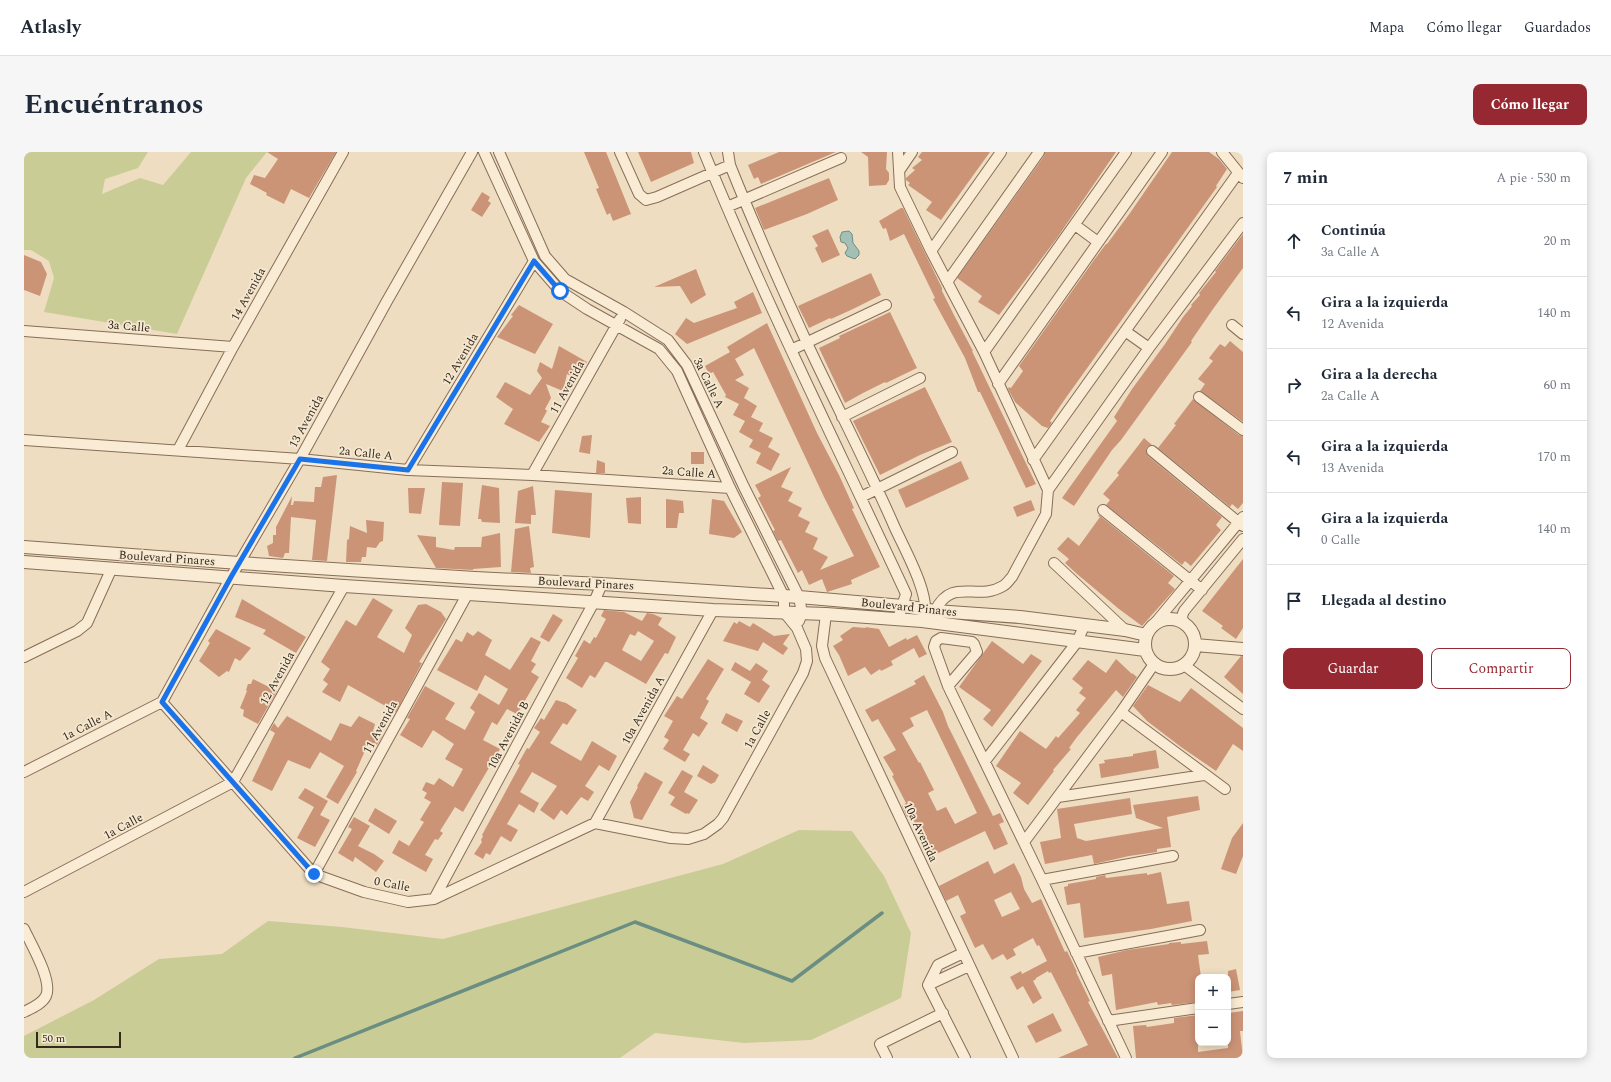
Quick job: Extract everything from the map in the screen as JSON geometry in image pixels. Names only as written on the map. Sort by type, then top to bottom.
[{"type":"street","name":"14 Avenida","points":[[178,450],[233,347],[343,152]]},
{"type":"street","name":"13 Avenida","points":[[162,702],[231,577],[300,459],[387,301],[472,152]]},
{"type":"street","name":"3a Calle A","points":[[484,152],[534,261],[560,291],[587,309],[659,349],[677,371],[730,488],[784,597],[784,612]]},
{"type":"street","name":"3a Calle A","points":[[499,152],[545,256],[565,279],[624,312],[668,340],[687,365],[744,487],[799,597],[802,613]]},
{"type":"street","points":[[620,152],[639,194],[646,200],[658,198],[730,165]]},
{"type":"street","points":[[704,152],[791,350],[906,594],[898,619]]},
{"type":"street","points":[[728,152],[730,165],[744,200],[807,343],[878,488],[923,590],[930,610],[937,623]]},
{"type":"street","points":[[898,152],[900,187],[931,251],[984,352],[1048,490]]},
{"type":"street","points":[[899,171],[912,152]]},
{"type":"street","points":[[931,251],[1001,152]]},
{"type":"street","points":[[948,282],[1038,152]]},
{"type":"street","points":[[984,352],[1126,152]]},
{"type":"street","points":[[998,384],[1162,152]]},
{"type":"street","points":[[1033,460],[1125,331],[1241,175],[1222,152]]},
{"type":"street","points":[[727,207],[841,158]]},
{"type":"street","points":[[922,621],[930,610],[947,594],[956,592],[990,592],[1004,586],[1012,577],[1046,514],[1048,490],[1150,348],[1243,223]]},
{"type":"street","points":[[1075,225],[1098,242]]},
{"type":"street","name":"12 Avenida","points":[[408,470],[534,261]]},
{"type":"street","points":[[791,350],[886,305]]},
{"type":"street","name":"11 Avenida","points":[[532,475],[624,312]]},
{"type":"street","points":[[1232,325],[1243,334]]},
{"type":"street","name":"3a Calle","points":[[24,331],[233,347]]},
{"type":"street","points":[[1125,331],[1150,348]]},
{"type":"street","points":[[842,417],[920,378]]},
{"type":"street","points":[[1199,397],[1243,430]]},
{"type":"street","name":"2a Calle A","points":[[24,440],[300,459],[408,470],[532,475],[730,488]]},
{"type":"street","points":[[1152,451],[1241,522],[1150,628],[1146,635],[1145,650],[1148,658],[1154,664],[1169,669],[1184,665],[1194,653],[1195,645],[1192,632],[1183,622],[1182,616],[1184,611],[1243,539]]},
{"type":"street","points":[[861,497],[952,452]]},
{"type":"street","points":[[1103,510],[1202,590]]},
{"type":"street","name":"Boulevard Pinares","points":[[24,547],[239,563],[799,597],[1020,617],[1125,630],[1146,635]]},
{"type":"street","name":"Boulevard Pinares","points":[[24,562],[111,570],[231,577],[344,586],[713,610],[826,614],[898,619],[1145,650]]},
{"type":"street","points":[[1054,563],[1125,630]]},
{"type":"street","points":[[24,658],[77,631],[87,623],[111,570]]},
{"type":"street","name":"10a Avenida B","points":[[434,899],[594,602],[602,584]]},
{"type":"street","name":"12 Avenida","points":[[233,782],[344,586]]},
{"type":"street","name":"11 Avenida","points":[[314,874],[468,593]]},
{"type":"street","name":"10a Avenida A","points":[[595,823],[713,610]]},
{"type":"street","name":"1a Calle","points":[[595,823],[679,839],[688,839],[704,834],[718,824],[723,818],[807,661],[806,649],[796,628],[784,612]]},
{"type":"street","points":[[796,628],[802,613]]},
{"type":"street","name":"10a Avenida","points":[[826,614],[822,646],[826,658],[1013,1058]]},
{"type":"street","points":[[1156,622],[1169,619],[1183,622]]},
{"type":"street","points":[[985,761],[1077,642],[1084,626]]},
{"type":"street","points":[[948,686],[977,652],[976,646],[972,642],[941,638],[936,641],[934,650],[948,686],[1024,842],[1126,1058]]},
{"type":"street","points":[[1195,645],[1243,649]]},
{"type":"street","points":[[1024,842],[1121,712],[1154,664]]},
{"type":"street","points":[[1184,665],[1243,709]]},
{"type":"street","name":"1a Calle A","points":[[24,772],[162,702]]},
{"type":"street","name":"0 Calle","points":[[162,702],[314,874],[364,892],[408,902],[434,899],[595,823]]},
{"type":"street","points":[[1121,712],[1225,789]]},
{"type":"street","points":[[1058,797],[1204,774]]},
{"type":"street","name":"1a Calle","points":[[24,892],[233,782]]},
{"type":"street","points":[[1042,880],[1173,856]]},
{"type":"street","points":[[24,929],[46,978],[48,986],[46,995],[41,1002],[24,1012]]},
{"type":"street","points":[[1076,953],[1200,930]]},
{"type":"street","points":[[928,985],[938,965],[963,953]]},
{"type":"street","points":[[928,985],[969,966]]},
{"type":"street","points":[[928,985],[965,1058]]},
{"type":"street","points":[[1231,1004],[1243,1002]]},
{"type":"street","points":[[1108,1021],[1195,1008]]},
{"type":"street","points":[[887,1058],[880,1044],[943,1014]]},
{"type":"green space","points":[[24,152],[148,152],[138,168],[105,179],[102,194],[140,178],[163,185],[191,152],[267,152],[246,178],[177,334],[44,312],[54,278],[49,261],[31,250],[24,250]]},
{"type":"green space","points":[[799,830],[852,831],[884,876],[911,933],[901,998],[811,1040],[744,1043],[655,1033],[620,1058],[24,1058],[24,1036],[94,1000],[159,959],[222,954],[268,921],[342,927],[443,939],[723,864]]},
{"type":"water","points":[[849,231],[852,234],[853,243],[859,251],[859,255],[855,259],[847,256],[845,253],[848,248],[845,243],[841,242],[840,237],[842,232]]},
{"type":"building","points":[[267,152],[336,152],[309,198],[291,189],[284,204],[266,195],[267,193],[250,184],[254,175],[265,178],[278,159]]},
{"type":"building","points":[[584,152],[606,152],[631,214],[613,221],[610,213],[607,215],[596,189],[599,188]]},
{"type":"building","points":[[638,152],[691,152],[694,163],[651,182]]},
{"type":"building","points":[[779,152],[836,152],[761,184],[758,177],[754,179],[748,165]]},
{"type":"building","points":[[861,152],[887,152],[886,169],[889,173],[889,180],[886,185],[869,186],[868,157]]},
{"type":"building","points":[[922,152],[990,152],[941,220],[926,210],[932,202],[908,185],[910,183],[906,180],[906,178],[915,170],[912,168],[922,160],[918,157]]},
{"type":"building","points":[[1045,152],[1116,152],[1057,238],[999,315],[978,302],[982,296],[957,278],[1044,156]]},
{"type":"building","points":[[1172,152],[1209,152],[1219,159],[1227,169],[1216,186],[1217,187],[1065,399],[1050,421],[1052,423],[1048,428],[1042,426],[1015,402],[1008,389],[1009,387],[1011,388],[1023,371],[1019,366],[1094,260],[1130,213]]},
{"type":"building","points":[[829,178],[838,200],[807,214],[764,230],[755,208]]},
{"type":"building","points":[[482,192],[490,197],[488,201],[491,203],[482,217],[471,210]]},
{"type":"building","points":[[903,208],[942,288],[942,291],[973,351],[1036,484],[1026,488],[980,392],[978,392],[965,358],[933,299],[935,298],[904,234],[890,241],[886,228],[883,229],[879,221]]},
{"type":"building","points":[[828,229],[840,255],[822,263],[815,248],[818,246],[812,236]]},
{"type":"building","points":[[1243,234],[1243,268],[1213,309],[1191,341],[1192,342],[1121,440],[1112,450],[1074,506],[1062,498],[1117,421],[1114,417],[1132,389],[1192,306],[1191,305],[1200,295],[1199,293]]},
{"type":"building","points":[[24,255],[41,262],[47,274],[40,296],[24,290]]},
{"type":"building","points":[[696,269],[706,295],[691,304],[680,286],[654,287]]},
{"type":"building","points":[[871,273],[881,295],[809,328],[798,306]]},
{"type":"building","points":[[753,292],[762,313],[687,344],[675,334],[686,318],[694,323],[737,308],[734,302]]},
{"type":"building","points":[[519,305],[553,324],[535,354],[497,337],[513,316],[511,315]]},
{"type":"building","points":[[890,312],[917,368],[886,383],[885,382],[845,403],[819,348],[840,338],[839,336]]},
{"type":"building","points":[[767,323],[817,433],[839,475],[854,508],[852,509],[880,567],[851,580],[852,584],[827,592],[822,579],[809,585],[802,570],[798,573],[781,540],[778,541],[773,531],[775,530],[758,498],[761,496],[755,485],[791,467],[781,487],[793,492],[788,501],[802,508],[798,516],[810,522],[805,532],[818,538],[813,549],[828,557],[820,570],[854,556],[824,497],[754,348],[735,359],[744,375],[735,380],[749,388],[744,398],[757,406],[751,417],[763,423],[759,431],[773,438],[768,447],[780,454],[771,471],[756,463],[761,453],[749,447],[753,440],[739,432],[745,421],[733,415],[739,404],[725,397],[726,395],[713,372],[709,374],[705,366],[730,352],[727,347]]},
{"type":"building","points":[[1230,341],[1243,352],[1243,422],[1200,391],[1205,384],[1198,379],[1213,361],[1209,358],[1220,344],[1225,347]]},
{"type":"building","points":[[559,346],[587,362],[581,372],[578,369],[573,377],[567,374],[563,391],[546,384],[551,398],[545,409],[547,411],[541,422],[550,426],[539,442],[504,424],[513,409],[496,397],[505,382],[530,395],[542,378],[537,371],[540,362],[552,369]]},
{"type":"building","points":[[925,387],[952,442],[920,455],[880,475],[853,421]]},
{"type":"building","points":[[1193,399],[1239,435],[1243,436],[1243,503],[1238,509],[1232,504],[1230,507],[1158,448],[1176,425],[1174,424]]},
{"type":"building","points":[[592,435],[590,454],[579,452],[582,436]]},
{"type":"building","points":[[1144,438],[1152,445],[1147,447],[1146,450],[1148,456],[1222,517],[1216,525],[1221,530],[1191,566],[1185,561],[1182,565],[1106,505],[1110,500],[1103,494],[1119,475],[1117,473]]},
{"type":"building","points":[[691,452],[704,452],[704,464],[691,464]]},
{"type":"building","points":[[597,460],[605,463],[605,473],[596,473]]},
{"type":"building","points":[[961,461],[969,479],[906,508],[898,490]]},
{"type":"building","points":[[337,475],[327,561],[312,560],[316,520],[291,517],[289,553],[285,553],[283,558],[269,556],[267,546],[273,543],[273,535],[276,535],[276,527],[292,496],[291,505],[293,505],[294,501],[314,502],[315,487],[321,487],[323,477]]},
{"type":"building","points":[[442,482],[463,483],[460,526],[439,525]]},
{"type":"building","points":[[482,485],[499,488],[500,523],[482,522],[481,519],[478,519]]},
{"type":"building","points":[[533,486],[536,515],[531,515],[531,524],[515,523],[518,491]]},
{"type":"building","points":[[408,488],[425,488],[421,514],[409,513]]},
{"type":"building","points":[[555,490],[592,493],[590,538],[552,533]]},
{"type":"building","points":[[641,497],[641,524],[628,523],[626,498]]},
{"type":"building","points":[[666,499],[683,501],[684,513],[679,513],[677,528],[666,528]]},
{"type":"building","points":[[712,499],[724,501],[742,532],[734,538],[709,534]]},
{"type":"building","points":[[1031,500],[1035,510],[1017,517],[1013,507]]},
{"type":"building","points":[[1099,515],[1174,576],[1168,583],[1175,589],[1142,626],[1077,574],[1065,563],[1069,559],[1057,549],[1068,537],[1079,546],[1100,517],[1098,516]]},
{"type":"building","points":[[366,520],[384,522],[383,541],[380,542],[376,548],[367,547],[366,557],[362,557],[361,562],[346,562],[347,540],[349,539],[350,526],[367,533]]},
{"type":"building","points":[[529,526],[534,567],[530,568],[531,573],[511,572],[515,529]]},
{"type":"building","points":[[500,533],[501,567],[473,570],[436,568],[417,535],[436,537],[436,547],[454,550],[455,547],[481,547],[482,537]]},
{"type":"building","points":[[1243,559],[1243,628],[1236,639],[1221,628],[1223,626],[1202,611]]},
{"type":"building","points":[[373,598],[393,610],[377,637],[404,653],[412,635],[405,628],[418,605],[426,604],[441,612],[446,619],[419,662],[422,663],[396,712],[348,685],[340,702],[322,692],[328,684],[323,680],[330,669],[321,662],[346,620],[356,626]]},
{"type":"building","points":[[242,599],[306,637],[296,653],[263,634],[266,630],[235,617]]},
{"type":"building","points":[[604,610],[624,612],[642,621],[647,613],[653,614],[662,618],[658,625],[676,637],[668,654],[665,653],[646,684],[607,662],[605,662],[595,678],[590,675],[582,688],[566,678],[578,658],[575,656],[584,640],[590,644],[594,637],[596,638],[606,619],[601,616]],"holes":[[[638,631],[654,641],[641,661],[622,650],[630,634],[635,636]]]},
{"type":"building","points":[[553,614],[563,620],[549,642],[540,637]]},
{"type":"building","points":[[739,621],[750,627],[753,623],[774,636],[790,634],[783,644],[788,648],[783,655],[763,642],[758,651],[723,641],[734,622],[737,624]]},
{"type":"building","points":[[853,627],[879,629],[889,647],[906,638],[907,640],[917,635],[927,654],[919,658],[914,648],[891,661],[893,665],[881,671],[880,669],[871,675],[865,667],[848,676],[839,655],[833,646],[843,640],[840,636]]},
{"type":"building","points":[[216,629],[251,648],[240,661],[235,658],[229,672],[227,671],[219,677],[199,661],[210,643],[208,641]]},
{"type":"building","points":[[478,631],[492,640],[485,655],[510,670],[531,637],[541,642],[531,661],[536,664],[531,672],[539,677],[517,714],[507,709],[497,725],[492,722],[483,740],[500,749],[463,812],[455,807],[440,831],[443,833],[438,840],[435,839],[425,855],[433,859],[426,872],[392,853],[399,840],[409,846],[424,822],[420,820],[431,802],[424,798],[427,793],[422,790],[426,782],[434,785],[439,778],[453,787],[463,769],[445,759],[454,744],[433,730],[422,748],[400,735],[410,719],[407,718],[425,686],[455,703],[445,719],[465,730],[475,712],[470,708],[479,693],[499,705],[508,689],[485,675],[477,691],[437,670],[456,639],[462,642],[467,632],[473,636]]},
{"type":"building","points":[[992,641],[1023,664],[1031,654],[1042,661],[992,727],[983,719],[991,710],[959,687]]},
{"type":"building","points":[[1241,656],[1243,656],[1243,694],[1224,677]]},
{"type":"building","points":[[708,659],[724,669],[706,699],[709,701],[700,718],[708,723],[699,737],[693,733],[683,750],[690,754],[685,762],[663,749],[669,740],[664,737],[673,721],[664,716],[677,696],[682,699]]},
{"type":"building","points":[[1116,659],[1137,677],[1123,697],[1116,690],[1077,737],[1069,748],[1071,749],[1053,770],[1054,771],[1028,805],[1013,793],[1021,783],[996,766],[1020,731],[1046,749],[1056,736],[1058,738],[1080,713],[1076,710],[1086,698],[1079,693],[1083,688],[1072,679],[1088,660],[1106,673]]},
{"type":"building","points":[[735,662],[750,671],[756,663],[768,671],[762,680],[770,686],[759,703],[744,694],[751,682],[731,670]]},
{"type":"building","points":[[924,675],[993,816],[1000,813],[1004,822],[999,824],[1008,844],[994,850],[985,831],[928,858],[920,841],[923,840],[911,815],[907,817],[902,806],[906,803],[892,776],[894,775],[883,757],[896,750],[878,719],[872,722],[865,710],[916,684],[914,681]],"holes":[[[927,710],[977,813],[955,824],[946,807],[937,811],[928,793],[934,790],[920,762],[919,763],[902,733],[914,726],[910,718]]]},
{"type":"building","points":[[253,679],[277,691],[258,724],[243,716],[244,710],[240,708],[247,691],[248,684],[251,684]]},
{"type":"building","points":[[1148,685],[1180,702],[1191,688],[1243,728],[1243,751],[1233,744],[1216,771],[1181,747],[1147,721],[1133,706]]},
{"type":"building","points":[[556,700],[566,703],[577,710],[567,725],[563,723],[550,743],[581,761],[592,741],[617,756],[609,771],[599,765],[585,786],[594,792],[588,801],[581,797],[567,815],[561,810],[554,820],[540,810],[557,786],[532,772],[520,792],[539,803],[534,813],[519,804],[507,824],[518,830],[511,842],[501,836],[490,855],[486,853],[483,859],[474,854],[482,842],[482,835],[520,765],[518,764],[527,748],[529,749],[540,732],[534,728],[541,718],[544,720]]},
{"type":"building","points":[[726,713],[743,721],[737,732],[721,723]]},
{"type":"building","points":[[287,716],[331,741],[340,723],[351,727],[359,716],[375,724],[373,731],[382,736],[377,745],[369,742],[356,771],[357,772],[338,804],[326,797],[344,766],[320,752],[310,769],[288,760],[272,791],[252,781],[275,733],[270,730],[274,723],[278,728]]},
{"type":"building","points":[[1156,750],[1159,768],[1101,778],[1099,764],[1105,763],[1104,760],[1133,756],[1133,754]]},
{"type":"building","points":[[703,765],[719,775],[715,782],[711,784],[697,776]]},
{"type":"building","points":[[682,770],[693,776],[684,792],[698,800],[689,814],[686,814],[670,805],[675,797],[668,793]]},
{"type":"building","points":[[645,772],[663,782],[642,820],[634,818],[630,802]]},
{"type":"building","points":[[305,788],[328,801],[320,815],[330,820],[315,847],[297,838],[314,807],[298,798]]},
{"type":"building","points":[[1198,796],[1200,810],[1167,817],[1171,847],[1157,849],[1157,852],[1129,856],[1094,864],[1092,855],[1045,864],[1040,842],[1061,838],[1057,809],[1130,798],[1132,814],[1074,824],[1077,838],[1086,841],[1163,828],[1136,818],[1133,805]]},
{"type":"building","points":[[375,808],[397,821],[389,834],[368,821]]},
{"type":"building","points":[[354,817],[370,826],[358,846],[384,861],[376,872],[355,857],[353,862],[338,853],[352,829],[348,827]]},
{"type":"building","points":[[1243,823],[1243,856],[1236,874],[1221,869],[1232,838]]},
{"type":"building","points":[[988,861],[994,874],[1014,863],[1021,877],[1024,889],[1032,903],[1041,899],[1065,952],[1067,951],[1077,972],[1090,1001],[1088,1002],[1118,1058],[1058,1058],[1088,1045],[1051,972],[1049,973],[1048,971],[1033,981],[1042,998],[1033,1004],[1023,986],[1017,990],[1010,977],[1021,971],[1022,974],[1047,961],[1039,945],[1037,946],[1033,938],[1013,949],[1016,955],[1007,960],[1003,954],[992,960],[983,944],[975,948],[960,916],[966,913],[958,895],[946,901],[939,886]],"holes":[[[1011,892],[1020,909],[1002,917],[994,900]]]},
{"type":"building","points":[[1161,872],[1167,904],[1189,901],[1192,921],[1151,929],[1084,938],[1080,903],[1067,905],[1064,887],[1068,886],[1068,884],[1096,879],[1096,877],[1105,875],[1106,878],[1147,873],[1147,875]]},
{"type":"building","points":[[1207,941],[1209,954],[1198,955],[1201,974],[1195,974],[1195,1002],[1158,1005],[1157,1002],[1116,1010],[1112,974],[1102,976],[1098,957],[1127,950],[1169,943],[1181,942],[1181,944]]},
{"type":"building","points":[[1236,969],[1240,990],[1231,992],[1231,974],[1228,974],[1228,971]]},
{"type":"building","points":[[1243,1011],[1243,1031],[1240,1031],[1243,1058],[1136,1058],[1133,1026],[1146,1025],[1147,1027],[1174,1023],[1174,1018],[1195,1015],[1195,1046],[1198,1046],[1198,1052],[1228,1048],[1228,1046],[1231,1046],[1231,1013]]},
{"type":"building","points":[[1053,1013],[1062,1031],[1036,1043],[1027,1026]]},
{"type":"waterway","points":[[295,1058],[635,922],[792,981],[882,913]]},
{"type":"route","points":[[314,874],[162,702],[231,577],[300,459],[408,470],[534,261],[560,291]]}]
